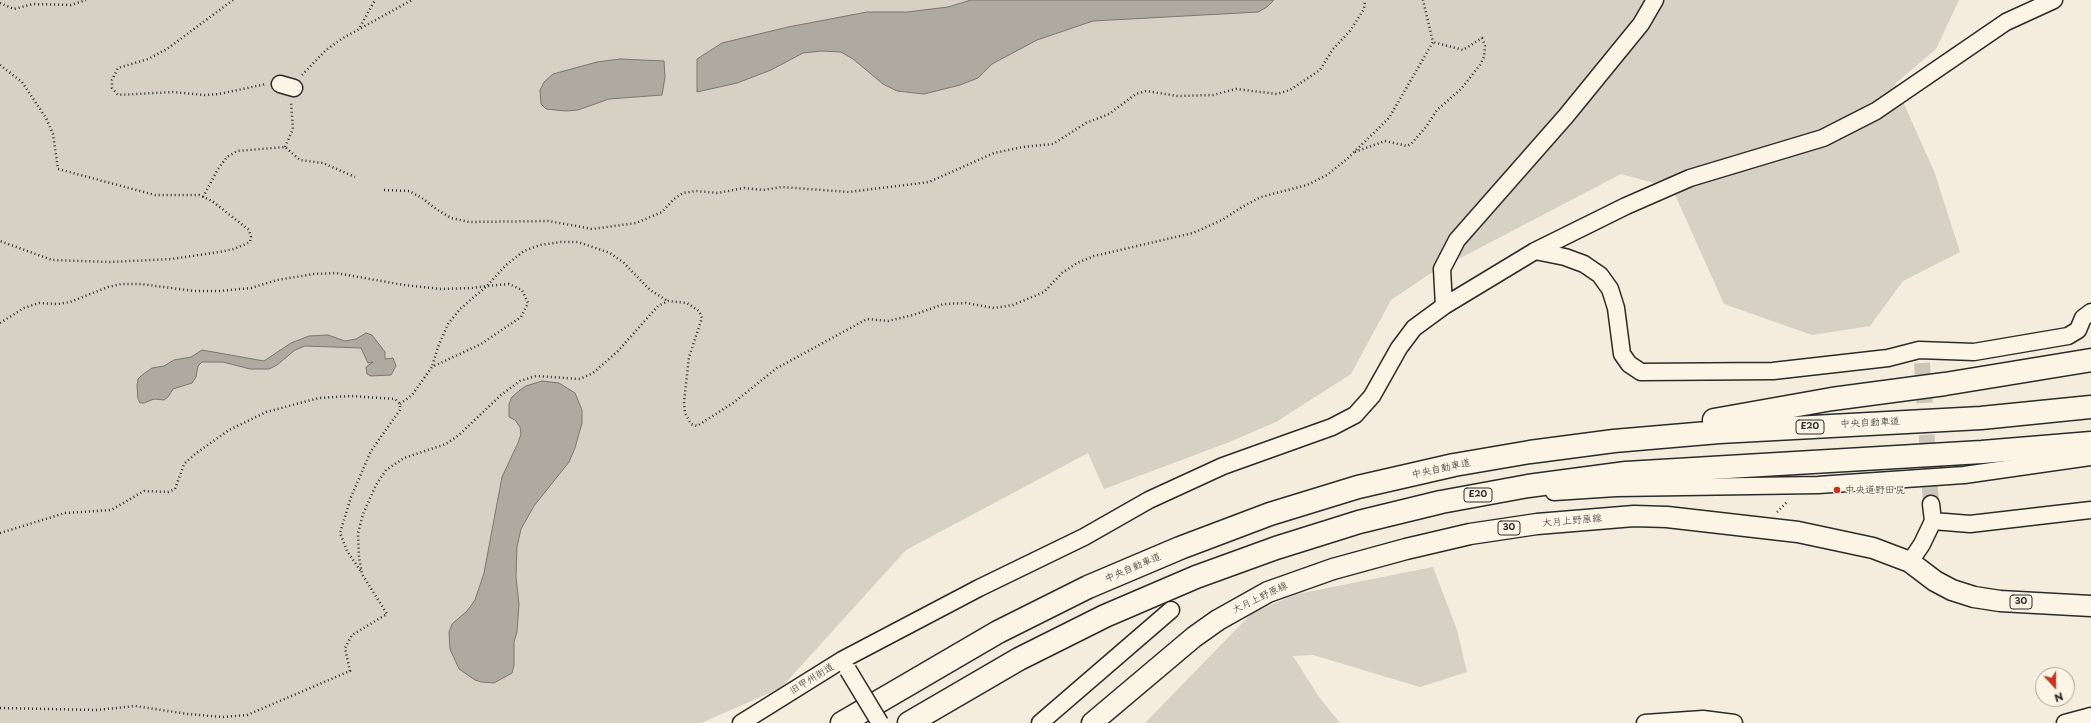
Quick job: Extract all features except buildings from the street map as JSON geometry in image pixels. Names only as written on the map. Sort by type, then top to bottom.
[{"type":"highway","points":[[1530,452],[1832,400],[1945,384],[2091,360]]},
{"type":"highway","name":"中央自動車道","points":[[842,723],[998,632],[1088,587],[1180,548],[1270,514],[1358,488],[1454,465],[1530,452],[1614,441],[1719,432],[1981,418],[2091,407]]},
{"type":"highway","name":"E20","points":[[909,723],[1019,659],[1106,616],[1196,577],[1276,548],[1359,522],[1462,498],[1528,486],[1626,473],[1982,452],[2091,443]]},
{"type":"main road","name":"大月上野原線","points":[[1092,723],[1194,637],[1218,620],[1262,595],[1298,580],[1333,568],[1470,534],[1537,524],[1600,518],[1667,516],[1798,532],[1873,548],[1910,562],[1952,590],[1974,597],[2000,601],[2091,606]]},
{"type":"street","points":[[1444,306],[1442,269],[1458,240],[1566,116],[1641,24],[1655,0]]},
{"type":"street","points":[[845,665],[979,588],[1084,537],[1149,500],[1223,466],[1332,427],[1355,415],[1372,396],[1399,348],[1414,328],[1444,306],[1535,251],[1626,206],[1690,178],[1823,138],[1876,111],[2006,22],[2054,0]]},
{"type":"street","points":[[1535,251],[1565,257],[1584,264],[1600,275],[1610,289],[1616,308],[1622,354],[1629,364],[1641,372],[1773,371],[1888,358],[1974,352],[2068,336],[2078,330],[2083,318],[2091,312]]},
{"type":"street","points":[[1462,498],[1616,488],[1818,484],[1964,476],[2091,457]]},
{"type":"street","points":[[1910,562],[1922,544],[1933,521],[1931,504]]},
{"type":"street","points":[[1933,521],[1970,524],[2091,510]]},
{"type":"street","points":[[1040,723],[1171,610]]},
{"type":"street","name":"旧甲州街道","points":[[741,723],[845,665],[880,723]]},
{"type":"street","points":[[2065,723],[2091,716]]},
{"type":"street","points":[[1645,723],[1703,719],[1734,723]]},
{"type":"path","points":[[0,4],[14,9],[33,4],[71,5],[86,0]]},
{"type":"path","points":[[234,0],[167,49],[148,59],[118,68],[112,80],[114,92],[118,95],[173,92],[219,94],[269,83],[287,86],[300,78],[326,50],[360,28],[412,0]]},
{"type":"path","points":[[360,28],[375,0]]},
{"type":"path","points":[[384,190],[409,191],[451,218],[469,222],[549,221],[592,229],[636,223],[662,212],[674,199],[683,193],[696,191],[718,193],[744,188],[763,190],[782,187],[850,192],[929,182],[994,153],[1023,146],[1053,144],[1086,123],[1109,114],[1136,94],[1146,91],[1178,96],[1213,95],[1236,89],[1277,94],[1290,90],[1320,70],[1334,49],[1350,31],[1364,9],[1365,0]]},
{"type":"path","points":[[400,404],[412,395],[432,367],[438,347],[448,324],[460,309],[486,286],[506,265],[524,252],[540,245],[561,242],[578,242],[610,253],[624,263],[650,290],[668,301],[688,303],[699,311],[702,318],[689,357],[684,402],[685,413],[692,424],[697,426],[732,403],[777,368],[867,319],[888,321],[913,315],[944,304],[966,303],[994,308],[1020,302],[1044,292],[1062,273],[1076,263],[1094,256],[1193,233],[1222,220],[1242,206],[1261,197],[1307,185],[1327,175],[1354,152],[1389,118],[1433,42],[1424,0]]},
{"type":"path","points":[[1354,152],[1385,141],[1407,146],[1411,144],[1426,127],[1437,110],[1461,89],[1480,65],[1484,57],[1482,38],[1463,50],[1433,42]]},
{"type":"path","points":[[0,65],[22,82],[46,118],[53,134],[58,169],[155,196],[199,195],[212,201],[249,230],[250,242],[234,249],[195,256],[82,262],[52,260],[0,242]]},
{"type":"path","points":[[285,148],[293,129],[291,105],[287,86]]},
{"type":"path","points":[[204,197],[218,169],[227,157],[237,151],[285,148],[300,160],[323,163],[355,177]]},
{"type":"path","points":[[0,323],[24,308],[39,303],[58,304],[70,302],[108,287],[120,284],[141,284],[194,291],[219,292],[251,288],[277,280],[314,274],[336,273],[384,282],[441,289],[509,284],[522,290],[528,302],[521,317],[481,344],[432,367]]},
{"type":"path","points":[[362,574],[358,533],[363,514],[376,485],[386,470],[404,458],[446,444],[459,435],[501,395],[520,381],[536,376],[580,379],[593,373],[618,351],[658,306],[668,301]]},
{"type":"path","points":[[0,533],[65,513],[77,511],[111,510],[144,491],[168,492],[175,489],[184,464],[195,454],[229,430],[266,412],[313,400],[352,396],[395,399],[400,404],[400,410],[371,451],[351,497],[340,533],[347,551],[387,614],[352,634],[345,648],[350,671],[247,715],[223,717],[188,714],[135,706],[97,710],[0,708]]},
{"type":"shaded area","points":[[0,0],[1959,0],[1936,49],[1895,84],[1934,171],[1960,252],[1903,281],[1870,326],[1812,335],[1724,304],[1672,188],[1621,174],[1428,275],[1391,300],[1351,374],[1276,422],[1227,443],[1104,489],[1088,453],[906,550],[781,688],[701,723],[0,723]]},
{"type":"shaded area","points":[[971,0],[1274,0],[1267,7],[1258,12],[1093,21],[1037,40],[992,64],[978,78],[960,85],[924,94],[897,91],[883,84],[853,59],[841,52],[821,51],[803,53],[771,70],[737,83],[697,92],[697,59],[722,43],[788,27],[867,12],[907,12],[948,7]]},
{"type":"shaded area","points":[[620,59],[664,61],[665,77],[662,95],[609,99],[578,110],[566,111],[546,109],[541,104],[540,90],[544,82],[553,74],[597,62]]},
{"type":"shaded area","points":[[366,333],[372,335],[385,352],[385,359],[393,358],[396,366],[391,375],[371,376],[367,374],[366,367],[373,362],[368,363],[361,348],[305,346],[295,350],[277,365],[269,369],[250,369],[223,362],[202,362],[198,366],[196,377],[192,383],[173,389],[164,400],[154,399],[140,403],[138,399],[138,379],[142,375],[152,368],[164,366],[174,360],[191,357],[202,350],[264,361],[291,343],[309,336],[328,335],[345,341],[356,339]]},
{"type":"shaded area","points":[[542,381],[559,383],[575,393],[582,410],[582,423],[575,448],[569,462],[534,506],[521,529],[517,547],[516,577],[519,604],[512,673],[494,683],[481,682],[475,680],[459,669],[450,649],[449,632],[452,624],[467,611],[475,600],[484,573],[502,477],[521,434],[520,427],[515,420],[509,417],[509,404],[512,397],[520,390],[526,386]]},
{"type":"shaded area","points":[[1433,567],[1457,630],[1467,672],[1420,687],[1313,655],[1293,656],[1319,697],[1340,723],[1145,723],[1252,613],[1297,594]]},
{"type":"tunnel","points":[[1922,363],[1931,504]]},
{"type":"place","name":"中央道野田尻","points":[[1837,490]]}]
